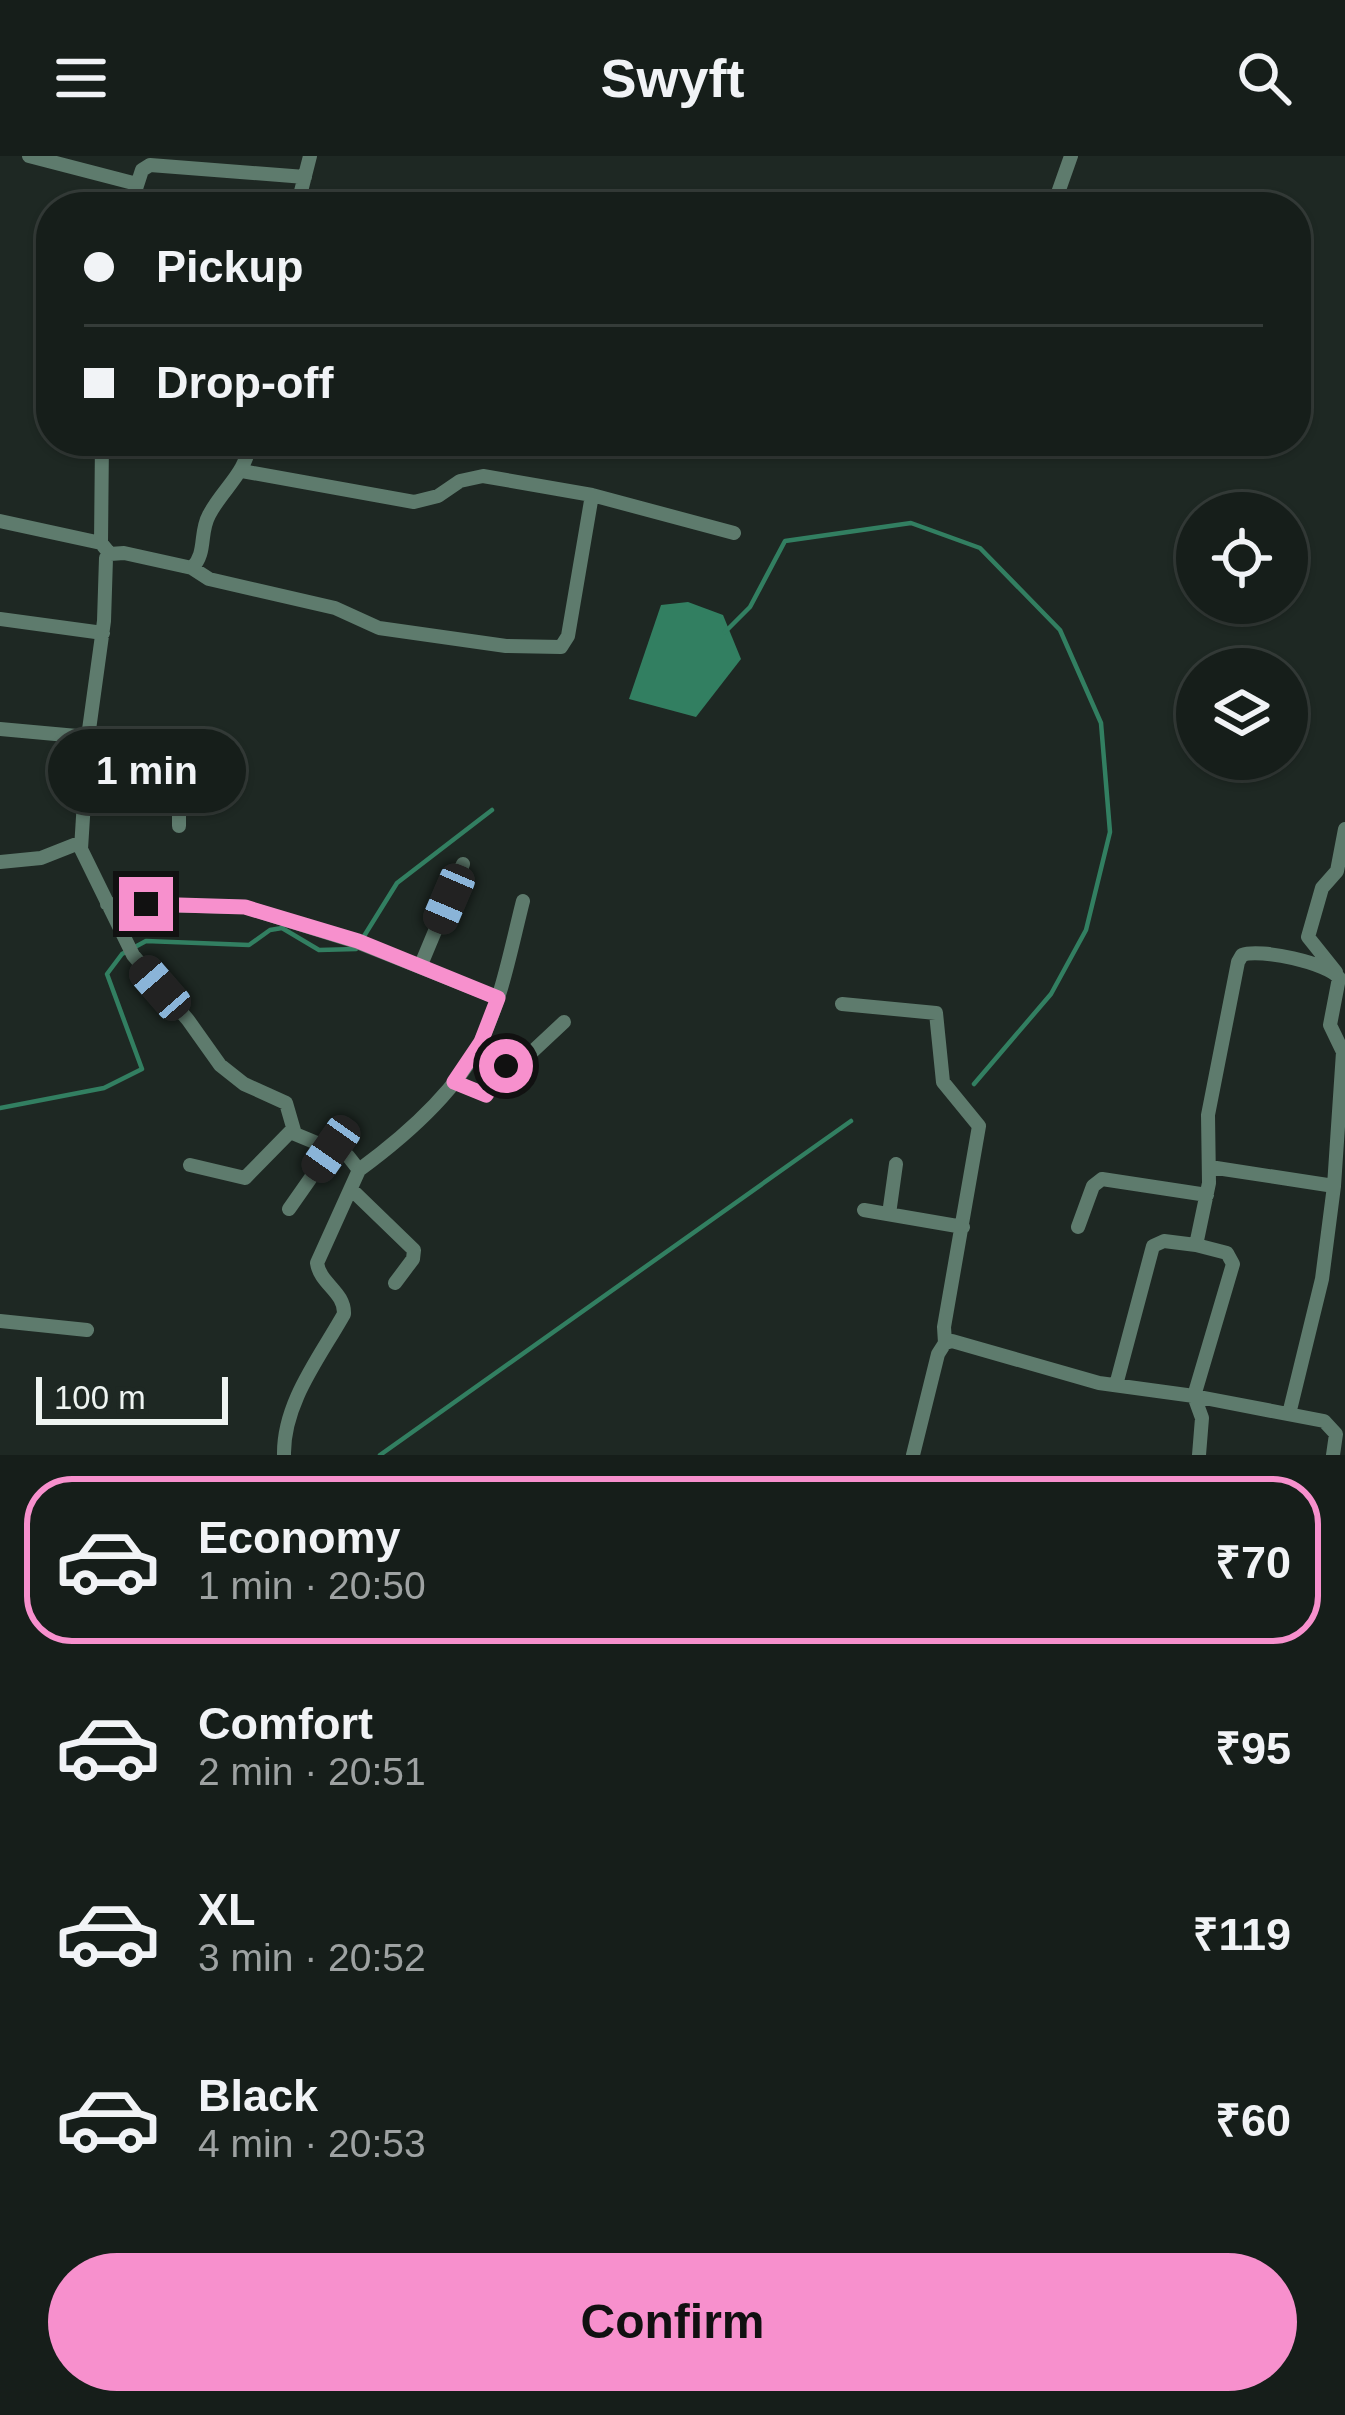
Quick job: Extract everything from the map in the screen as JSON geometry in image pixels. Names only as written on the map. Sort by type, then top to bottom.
[{"type":"street","points":[[28,156],[137,184]]},
{"type":"street","points":[[301,192],[310,156]]},
{"type":"street","points":[[1059,192],[1071,156]]},
{"type":"street","points":[[135,192],[142,170],[150,165],[305,177]]},
{"type":"street","points":[[103,456],[103,633],[79,843],[130,950],[229,1074],[286,1103],[292,1130]]},
{"type":"street","points":[[192,568],[201,558],[209,514],[242,471],[245,456]]},
{"type":"street","points":[[242,471],[413,502],[483,476],[592,495],[734,533]]},
{"type":"street","points":[[0,521],[192,568],[209,579],[343,610],[379,628],[506,646],[561,647],[568,636],[592,495]]},
{"type":"street","points":[[0,619],[103,633]]},
{"type":"street","points":[[0,729],[88,736]]},
{"type":"street","points":[[86,782],[208,785]]},
{"type":"street","points":[[179,785],[179,826]]},
{"type":"street","points":[[1289,1414],[1322,1279],[1343,1052],[1331,1033],[1336,972],[1308,937],[1322,888],[1336,871],[1345,829]]},
{"type":"street","points":[[0,862],[41,858],[79,843]]},
{"type":"street","points":[[420,967],[463,864]]},
{"type":"street","points":[[284,1455],[284,1439],[300,1392],[344,1314],[342,1300],[320,1276],[317,1263],[359,1170],[454,1082],[481,1042],[498,998],[523,901]]},
{"type":"street","points":[[107,904],[245,907],[361,943],[498,998]]},
{"type":"street","points":[[1196,1245],[1208,1195],[1208,1114],[1242,955],[1256,952],[1336,972]]},
{"type":"street","points":[[842,1004],[926,1010],[939,1018],[943,1082],[979,1126],[944,1328],[946,1343],[938,1354],[914,1455]]},
{"type":"street","points":[[454,1082],[486,1095],[511,1062],[533,1051],[564,1022]]},
{"type":"street","points":[[292,1130],[348,1156],[359,1170]]},
{"type":"street","points":[[190,1165],[245,1178],[292,1130]]},
{"type":"street","points":[[289,1209],[331,1149]]},
{"type":"street","points":[[889,1214],[896,1164]]},
{"type":"street","points":[[1210,1168],[1334,1186]]},
{"type":"street","points":[[1078,1227],[1093,1186],[1102,1178],[1208,1195]]},
{"type":"street","points":[[352,1190],[414,1250],[413,1259],[395,1283]]},
{"type":"street","points":[[864,1210],[963,1226]]},
{"type":"street","points":[[1116,1384],[1153,1246],[1164,1241],[1228,1253],[1233,1264],[1194,1396],[1202,1418],[1199,1455]]},
{"type":"street","points":[[0,1322],[88,1330]]},
{"type":"street","points":[[946,1343],[962,1343],[1064,1374],[1333,1426],[1333,1455]]},
{"type":"shaded area","points":[[688,602],[723,615],[741,659],[696,717],[629,699],[661,605]]},
{"type":"waterway","points":[[725,632],[750,607],[785,541],[911,523],[980,548],[1060,630],[1101,723],[1110,832],[1086,930],[1051,994],[974,1084]]},
{"type":"waterway","points":[[0,1108],[104,1088],[142,1069],[107,974],[122,954],[146,941],[249,945],[270,930],[282,928],[319,950],[356,949],[397,883],[492,810]]},
{"type":"waterway","points":[[380,1455],[851,1121]]},
{"type":"route","points":[[146,904],[245,907],[358,941],[498,998],[481,1042],[454,1082],[486,1095],[506,1066]]}]
